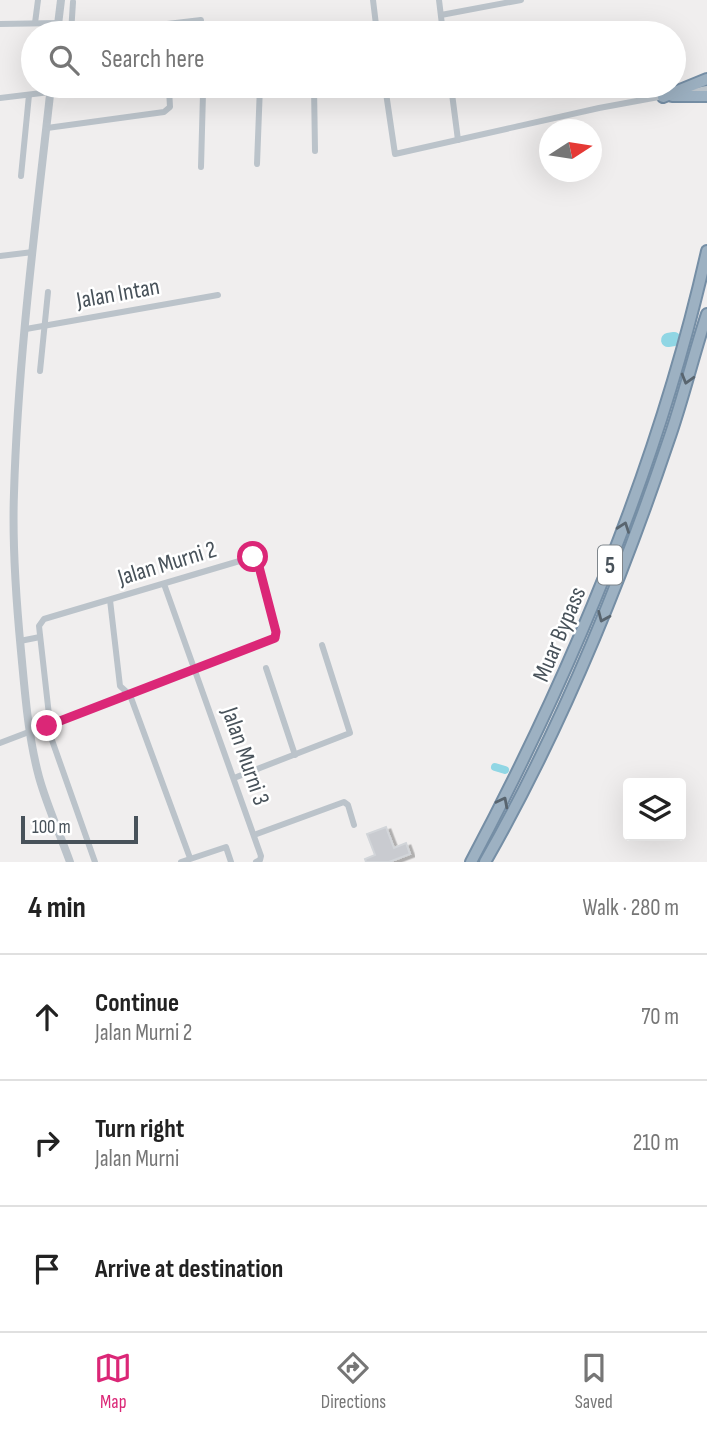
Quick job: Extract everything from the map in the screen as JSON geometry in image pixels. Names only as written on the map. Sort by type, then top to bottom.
[{"type":"highway","points":[[686,89],[707,81]]},
{"type":"highway","points":[[686,95],[707,96]]},
{"type":"highway","name":"Muar Bypass","points":[[471,862],[532,744],[609,569],[660,422],[694,311],[707,251]]},
{"type":"highway","name":"Muar Bypass","points":[[485,862],[545,750],[626,562],[669,440],[707,314]]},
{"type":"street","points":[[35,21],[38,0]]},
{"type":"street","points":[[58,21],[61,0]]},
{"type":"street","points":[[373,0],[376,21]]},
{"type":"street","points":[[439,0],[442,21]]},
{"type":"street","points":[[441,15],[521,0]]},
{"type":"street","points":[[72,21],[73,2]]},
{"type":"street","points":[[193,21],[201,20]]},
{"type":"street","points":[[0,24],[21,23]]},
{"type":"street","points":[[686,93],[707,89]]},
{"type":"street","points":[[0,97],[21,95]]},
{"type":"street","points":[[21,176],[29,98]]},
{"type":"street","points":[[50,98],[33,252],[14,493],[15,579],[30,732],[40,778],[70,862]]},
{"type":"street","points":[[47,128],[166,111],[170,106],[170,98]]},
{"type":"street","points":[[201,167],[203,98]]},
{"type":"street","points":[[257,164],[260,98]]},
{"type":"street","points":[[314,98],[314,151]]},
{"type":"street","points":[[387,98],[395,154],[599,108],[657,98]]},
{"type":"street","points":[[453,98],[458,140]]},
{"type":"street","points":[[0,256],[33,252]]},
{"type":"street","points":[[40,371],[48,292]]},
{"type":"street","name":"Jalan Intan","points":[[26,329],[218,295]]},
{"type":"street","name":"Jalan Murni 2","points":[[190,858],[130,695],[120,686],[110,600],[256,557],[276,632],[275,638],[196,669]]},
{"type":"street","name":"Jalan Murni 3","points":[[164,584],[254,835],[258,859]]},
{"type":"street","points":[[94,862],[48,725],[37,638],[39,626],[44,619],[110,600]]},
{"type":"street","points":[[20,641],[37,638]]},
{"type":"street","points":[[234,778],[350,733],[322,645]]},
{"type":"street","points":[[266,668],[295,755]]},
{"type":"street","points":[[0,743],[196,669]]},
{"type":"street","points":[[254,835],[344,802],[348,805],[354,825]]},
{"type":"street","points":[[181,862],[226,847],[231,862]]},
{"type":"building","points":[[386,827],[394,848],[406,843],[410,854],[389,862],[366,862],[365,859],[375,855],[367,834]]},
{"type":"waterway","points":[[668,340],[674,339]]},
{"type":"waterway","points":[[495,767],[505,770]]},
{"type":"route","points":[[47,726],[275,638],[276,632],[261,573],[256,557],[253,557]]}]
